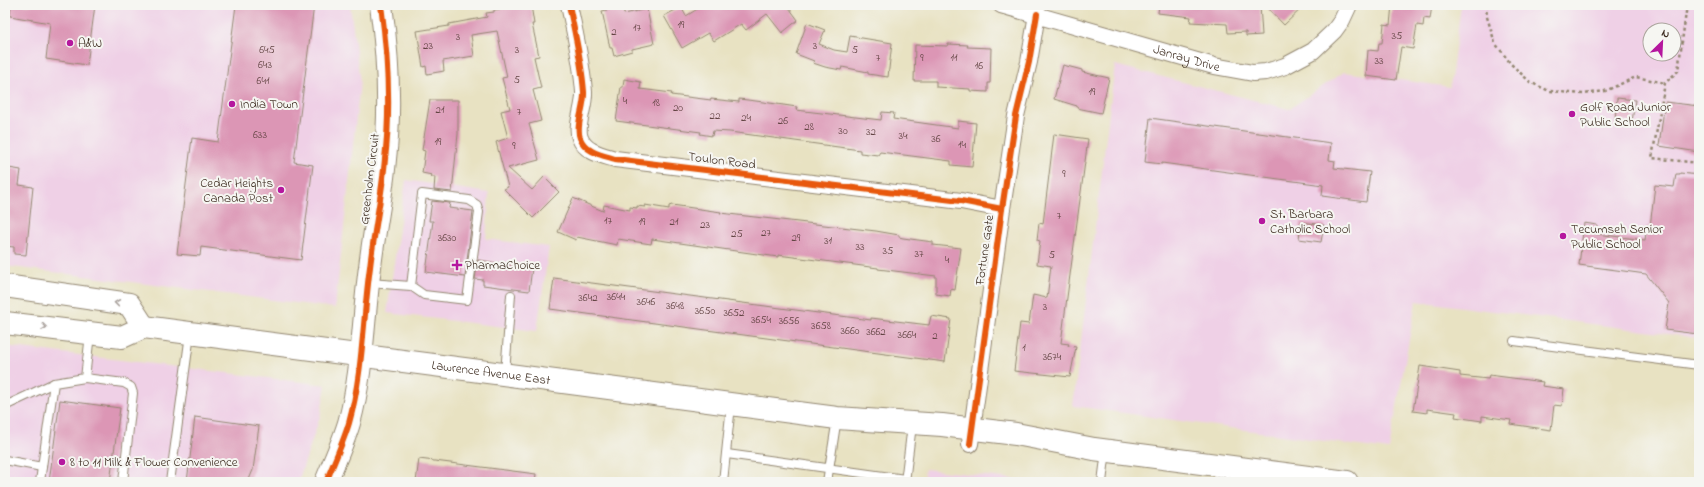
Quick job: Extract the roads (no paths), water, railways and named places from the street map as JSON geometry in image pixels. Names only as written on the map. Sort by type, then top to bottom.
[{"type":"main road","name":"Greenholm Circuit","points":[[326,482],[349,423],[356,391],[368,283],[386,157],[388,108],[386,39],[381,5]]},
{"type":"main road","points":[[5,286],[130,304],[144,326],[122,337],[5,322]]},
{"type":"main road","name":"Lawrence Avenue East","points":[[144,326],[837,418],[942,425],[972,436]]},
{"type":"main road","name":"Lawrence Avenue East","points":[[837,418],[911,433],[972,436],[1016,434],[1100,450],[1287,478],[1347,482]]},
{"type":"street","name":"Toulon Road","points":[[569,5],[584,94],[579,127],[579,138],[587,148],[591,150],[615,158],[961,201],[1002,209]]},
{"type":"street","name":"Janray Drive","points":[[1001,5],[1037,14],[1214,66],[1253,73],[1266,72],[1285,66],[1313,51],[1334,31],[1342,20],[1349,5]]},
{"type":"street","name":"Fortune Gate","points":[[972,436],[1002,209],[1016,116],[1033,43],[1037,14]]},
{"type":"lane","points":[[368,283],[411,286],[424,295],[467,300],[479,212],[477,205],[469,200],[422,194],[411,286]]},
{"type":"lane","points":[[505,374],[511,295]]},
{"type":"lane","points":[[170,482],[190,332]]},
{"type":"lane","points":[[85,378],[90,333]]},
{"type":"lane","points":[[1514,341],[1699,365]]},
{"type":"lane","points":[[5,406],[54,383],[85,378],[124,384],[131,387],[133,393],[123,482]]},
{"type":"lane","points":[[40,482],[54,383]]},
{"type":"lane","points":[[723,482],[732,404]]},
{"type":"lane","points":[[827,482],[837,418]]},
{"type":"lane","points":[[727,454],[905,480],[911,433]]},
{"type":"lane","points":[[1100,450],[1102,482]]},
{"type":"lane","points":[[5,460],[42,466]]},
{"type":"place","name":"A&W","points":[[70,43]]},
{"type":"place","name":"India Town","points":[[232,104]]},
{"type":"place","name":"Golf Road Junior Public School","points":[[1572,114]]},
{"type":"place","name":"Cedar Heights Canada Post","points":[[281,190]]},
{"type":"place","name":"St. Barbara Catholic School","points":[[1262,221]]},
{"type":"place","name":"Tecumseh Senior Public School","points":[[1563,236]]},
{"type":"place","name":"PharmaChoice","points":[[457,265]]},
{"type":"place","name":"8 to 11 Milk & Flower Convenience","points":[[62,462]]}]
